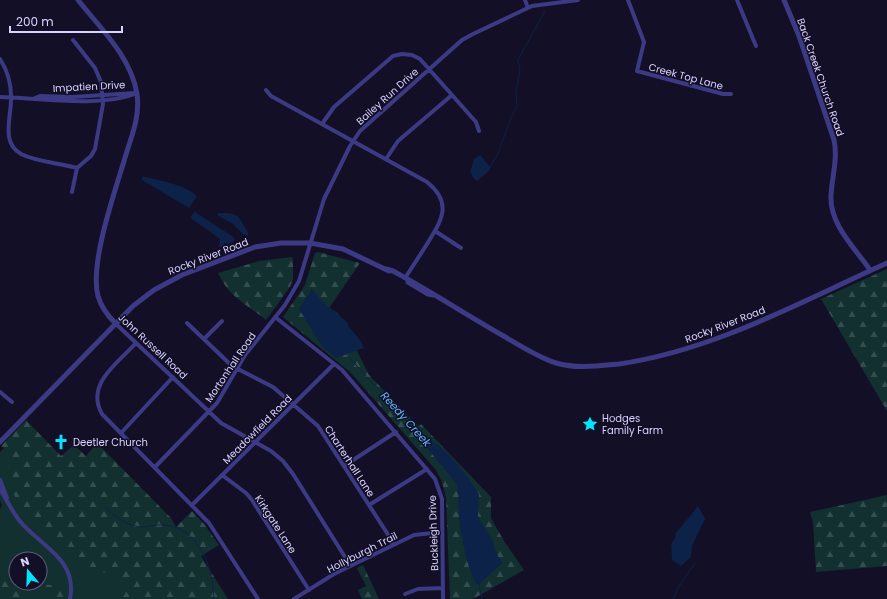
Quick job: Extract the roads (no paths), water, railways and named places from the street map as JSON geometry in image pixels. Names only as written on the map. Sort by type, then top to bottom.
[{"type":"street","name":"John Russell Road","points":[[78,0],[124,57],[137,93],[136,124],[108,215],[96,274],[98,298],[107,314],[116,324],[209,411],[225,425],[271,451],[283,461],[293,474],[350,566]]},
{"type":"street","points":[[525,0],[528,8]]},
{"type":"street","name":"Bailey Run Drive","points":[[310,243],[331,182],[353,142],[365,125],[429,69],[473,34],[528,8],[543,4],[578,0]]},
{"type":"street","name":"Creek Top Lane","points":[[628,0],[644,42],[637,71],[723,94],[731,94]]},
{"type":"street","points":[[736,0],[756,46]]},
{"type":"street","name":"Back Creek Church Road","points":[[784,0],[799,36],[834,140],[835,157],[830,197],[833,215],[837,225],[870,270]]},
{"type":"street","points":[[72,192],[78,168],[91,156],[95,149],[102,112],[101,82],[95,68],[73,40]]},
{"type":"street","points":[[322,124],[334,107],[392,56],[402,54],[412,55],[420,59],[476,122],[479,131]]},
{"type":"street","points":[[0,59],[8,74],[11,97],[6,137],[15,151],[31,157],[78,168]]},
{"type":"street","points":[[266,90],[271,96],[427,182],[436,189],[443,205],[442,216],[435,232],[405,278]]},
{"type":"street","name":"Impatien Drive","points":[[0,97],[74,101],[102,97],[128,97],[137,93]]},
{"type":"street","points":[[386,159],[398,141],[452,95]]},
{"type":"street","points":[[435,232],[460,248]]},
{"type":"street","name":"Rocky River Road","points":[[0,442],[116,324],[154,290],[182,275],[255,247],[281,243],[310,243],[343,249],[405,278],[430,291],[433,295]]},
{"type":"street","name":"Mortonhall Road","points":[[155,468],[209,411],[222,395],[245,355],[293,293],[299,281],[310,243]]},
{"type":"street","name":"Rocky River Road","points":[[386,269],[428,294],[433,295],[548,360],[572,366],[593,366],[644,360],[708,343],[747,327],[887,262]]},
{"type":"street","name":"Buckleigh Drive","points":[[275,317],[351,379],[427,469],[439,488],[442,500],[443,599]]},
{"type":"street","points":[[204,339],[222,321]]},
{"type":"street","name":"Charterhall Lane","points":[[187,323],[237,369],[274,387],[318,426],[393,545]]},
{"type":"street","points":[[136,343],[101,381],[96,394],[97,403],[102,414],[209,523],[258,599]]},
{"type":"street","name":"Meadowfield Road","points":[[192,505],[334,364]]},
{"type":"street","points":[[121,433],[172,377]]},
{"type":"street","points":[[0,392],[12,402]]},
{"type":"street","points":[[344,466],[396,432]]},
{"type":"street","points":[[369,505],[427,469]]},
{"type":"street","name":"Kirkgate Lane","points":[[222,475],[246,493],[252,500],[309,590]]},
{"type":"street","points":[[0,480],[7,498],[19,521],[62,561],[69,579],[70,599]]},
{"type":"street","points":[[0,489],[7,498]]},
{"type":"street","name":"Hollyburgh Trail","points":[[294,599],[350,566],[393,545],[418,534],[442,532]]},
{"type":"street","points":[[405,594],[418,589],[443,588]]},
{"type":"water","points":[[480,155],[490,167],[489,171],[477,181],[470,172],[474,159]]},
{"type":"water","points":[[142,176],[177,185],[197,196],[189,208],[142,180]]},
{"type":"water","points":[[195,212],[232,236],[235,239],[234,241],[228,244],[225,243],[222,247],[219,247],[220,239],[192,219],[191,216]]},
{"type":"water","points":[[219,213],[229,213],[237,216],[248,232],[248,236],[243,234],[233,224],[217,215]]},
{"type":"water","points":[[312,289],[323,302],[347,322],[364,348],[336,358],[322,346],[299,309]]},
{"type":"water","points":[[428,439],[450,456],[463,471],[479,494],[478,516],[493,541],[496,553],[502,563],[478,585],[471,573],[465,552],[459,521],[456,483],[422,440]]},
{"type":"water","points":[[698,506],[705,519],[692,546],[691,557],[681,566],[672,560],[671,544],[676,533]]},
{"type":"waterway","points":[[490,167],[498,154],[510,120],[517,106],[516,92],[520,69],[518,60],[545,11]]},
{"type":"waterway","name":"Reedy Creek","points":[[346,354],[374,385],[381,389],[402,414],[414,424],[423,440]]},
{"type":"waterway","points":[[105,507],[117,517],[131,525],[142,527],[164,525],[187,533],[202,552],[207,563],[211,575],[214,599]]},
{"type":"waterway","points":[[673,599],[678,588],[695,563]]},
{"type":"waterway","name":"Reedy Creek","points":[[479,584],[482,599]]},
{"type":"place","name":"Hodges Family Farm","points":[[590,424]]},
{"type":"place","name":"Deetler Church","points":[[61,442]]}]
